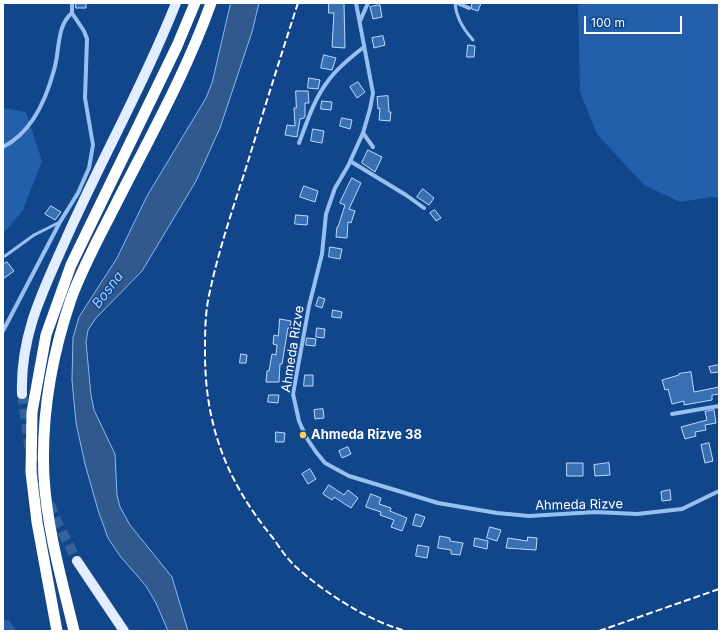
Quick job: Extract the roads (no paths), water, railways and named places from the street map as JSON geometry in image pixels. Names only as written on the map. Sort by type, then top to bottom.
[{"type":"highway","points":[[57,631],[37,522],[31,472],[32,412],[46,335],[71,265],[177,46],[195,3]]},
{"type":"highway","points":[[74,631],[54,545],[44,477],[46,425],[52,376],[60,337],[72,298],[92,250],[149,137],[174,93],[197,42],[210,3]]},
{"type":"main road","points":[[22,394],[21,378],[25,346],[30,324],[72,213],[176,3]]},
{"type":"main road","points":[[77,561],[124,631]]},
{"type":"street","points":[[3,331],[60,222],[72,213],[89,168],[93,145],[85,98],[87,39],[79,22],[72,13],[72,3]]},
{"type":"street","name":"Ahmeda Rizve","points":[[356,3],[373,94],[363,133],[335,188],[326,214],[322,254],[309,306],[293,394],[299,421],[306,437],[325,463],[348,476],[438,503],[516,515],[595,512],[637,514],[667,511],[682,509],[719,491]]},
{"type":"street","points":[[360,22],[368,3]]},
{"type":"street","points":[[456,3],[469,8]]},
{"type":"street","points":[[3,148],[22,134],[35,115],[54,71],[62,26],[66,18],[72,13]]},
{"type":"street","points":[[299,143],[314,104],[328,81],[338,69],[364,46]]},
{"type":"street","points":[[363,133],[373,147]]},
{"type":"street","points":[[350,161],[406,195],[424,208]]},
{"type":"street","points":[[672,414],[719,406]]},
{"type":"lane","points":[[456,3],[456,9],[462,27],[473,40]]},
{"type":"lane","points":[[4,256],[34,235],[60,222]]},
{"type":"water","name":"Bosna","points":[[231,3],[259,3],[252,32],[220,128],[196,181],[142,271],[96,318],[88,330],[86,342],[91,395],[94,410],[115,454],[117,495],[120,507],[130,525],[172,577],[188,631],[168,631],[156,603],[146,586],[120,556],[108,538],[98,510],[85,464],[76,423],[72,380],[73,338],[79,317],[117,258],[147,196],[206,98],[212,83]]},
{"type":"tunnel","points":[[22,394],[29,445],[43,485]]},
{"type":"tunnel","points":[[50,504],[55,518],[77,561]]},
{"type":"railway","points":[[298,3],[226,229],[208,299],[205,345],[206,380],[209,405],[214,429],[231,474],[257,517],[296,567],[320,587],[348,605],[377,620],[406,631]]},
{"type":"railway","points":[[599,631],[719,589]]},
{"type":"place","name":"Ahmeda Rizve 38","points":[[303,435]]}]
